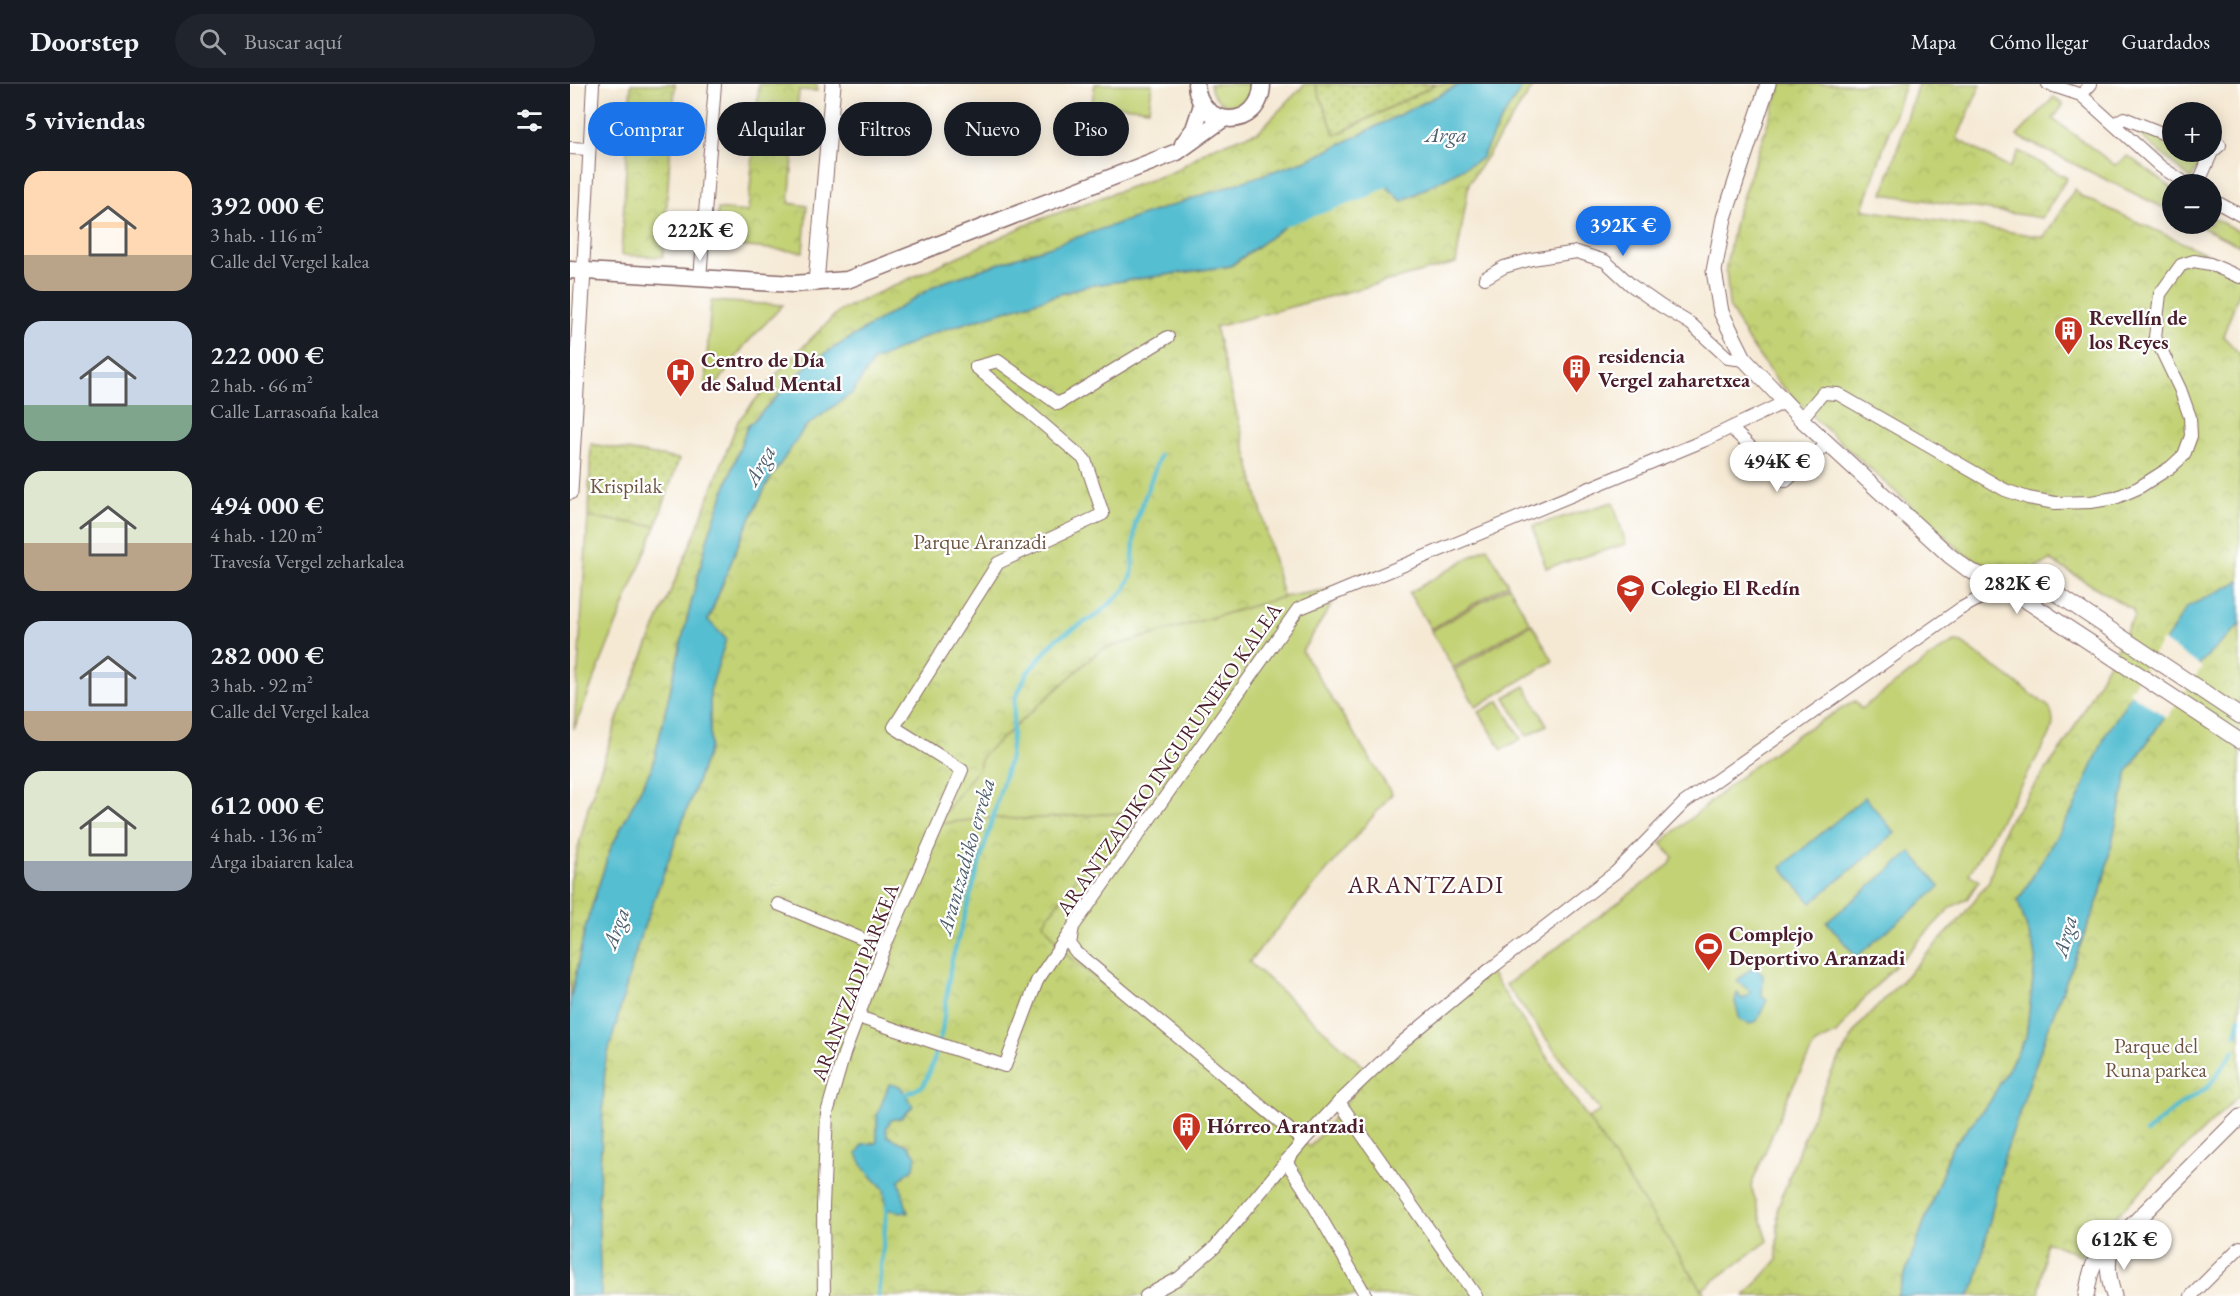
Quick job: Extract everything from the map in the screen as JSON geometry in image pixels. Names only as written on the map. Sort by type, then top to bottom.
[{"type":"main road","points":[[1196,84],[1197,95],[1202,105],[1211,114],[1223,119],[1247,114],[1258,102],[1263,85]]},
{"type":"main road","points":[[1177,152],[1194,129],[1202,105]]},
{"type":"main road","points":[[577,271],[793,284],[847,280],[1177,152],[1223,119]]},
{"type":"street","points":[[592,102],[593,84]]},
{"type":"street","points":[[700,279],[715,84]]},
{"type":"street","points":[[816,283],[833,84]]},
{"type":"street","points":[[1768,84],[1724,218],[1714,271],[1721,312],[1744,360],[1801,419],[1950,556],[1970,571],[1995,580],[2240,741]]},
{"type":"street","points":[[2048,84],[2081,95],[2172,174]]},
{"type":"street","points":[[2081,95],[2091,84]]},
{"type":"street","points":[[2114,124],[2124,118],[2162,133]]},
{"type":"street","points":[[570,148],[588,149]]},
{"type":"street","points":[[570,492],[577,271],[588,156]]},
{"type":"street","points":[[2222,205],[2240,215]]},
{"type":"street","points":[[1485,278],[1504,267],[1532,259],[1577,252],[1605,261],[1639,290],[1691,324],[1728,358],[1744,360]]},
{"type":"street","points":[[1801,419],[1823,393],[1838,394],[2005,490],[2028,498],[2055,503],[2091,502],[2115,498],[2138,488],[2171,467],[2184,454],[2191,436],[2190,417],[2180,389],[2155,337],[2160,294],[2181,265],[2194,261],[2210,264],[2236,276]]},
{"type":"street","name":"ARANTZADI PARKEA","points":[[824,1296],[823,1206],[827,1113],[844,1054],[884,948],[962,770],[894,727],[998,563],[1103,514],[1085,460],[976,367],[998,361],[1058,404],[1168,337]]},
{"type":"street","name":"ARANTZADIKO INGURUNEKO KALEA","points":[[1303,1141],[1077,953],[1070,944],[1072,927],[1298,609],[1731,428],[1785,402]]},
{"type":"street","points":[[1731,428],[1786,482],[1828,443]]},
{"type":"street","points":[[1146,1296],[1179,1278],[1215,1247],[1303,1141],[1385,1058],[1444,1007],[1616,872],[1684,803],[1960,609],[1980,598],[1995,580],[2019,577],[2036,580],[2240,716]]},
{"type":"street","points":[[778,904],[884,948]]},
{"type":"street","points":[[858,1017],[1005,1066],[1037,981],[1072,927]]},
{"type":"street","points":[[1339,1102],[1476,1296]]},
{"type":"street","points":[[2086,1296],[2092,1268],[2101,1252],[2110,1247],[2240,1117]]},
{"type":"street","points":[[1286,1161],[1366,1296]]},
{"type":"street","points":[[2110,1247],[2107,1266],[2114,1296]]},
{"type":"street","points":[[2190,1296],[2240,1247]]},
{"type":"green space","points":[[631,84],[675,84],[674,102],[630,102]]},
{"type":"green space","points":[[759,84],[817,84],[817,91],[799,90],[798,102],[757,102]]},
{"type":"green space","points":[[1095,84],[1152,84],[1149,109],[1129,107],[1129,102],[1092,102]]},
{"type":"green space","points":[[1210,84],[1252,84],[1245,100],[1231,105],[1218,100]]},
{"type":"green space","points":[[1305,84],[1315,84],[1336,135],[1433,84],[1461,84],[1313,158],[938,284],[811,362],[747,427],[708,537],[653,765],[610,850],[585,928],[570,1002],[570,881],[589,804],[620,711],[696,531],[738,421],[783,367],[839,311],[1033,222],[1175,171],[1209,149],[1259,131]]},
{"type":"green space","points":[[1315,84],[1433,84],[1335,135]]},
{"type":"green space","name":"Parque Aranzadi","points":[[1524,84],[1535,84],[1469,183],[1456,263],[1215,327],[1283,597],[1100,650],[982,756],[979,768],[936,824],[988,818],[1025,819],[1124,813],[1043,923],[1070,958],[1310,1147],[1370,1072],[1489,970],[1706,1296],[601,1296],[598,1208],[605,1064],[638,943],[710,746],[710,691],[726,639],[708,621],[740,540],[768,482],[805,427],[852,393],[873,361],[933,333],[1086,286],[1231,266],[1284,227],[1302,200],[1361,179],[1409,146],[1388,188],[1402,201],[1481,159],[1498,125]],"holes":[[[877,1116],[891,1120],[886,1127],[887,1136],[909,1146],[905,1176],[899,1179],[886,1209],[884,1189],[864,1168],[871,1142],[877,1144]]]},
{"type":"green space","points":[[1781,84],[1905,84],[1863,211],[2044,237],[2075,189],[2081,196],[2240,269],[2240,290],[2223,336],[2240,354],[2240,582],[2112,726],[2076,804],[2018,901],[2036,956],[2026,1037],[1989,1103],[1952,1147],[1897,1296],[1745,1296],[1777,1260],[1778,1207],[1831,1073],[1858,1027],[1961,918],[1989,881],[2005,826],[2066,742],[2134,616],[2133,610],[2050,560],[2035,569],[1992,567],[1965,555],[1815,419],[1777,381],[1748,341],[1729,306],[1726,266],[1736,216]]},
{"type":"green space","points":[[1918,84],[1981,84],[1957,139],[2009,168],[2019,151],[2067,178],[2042,218],[1883,194]]},
{"type":"green space","points":[[2054,97],[2063,105],[2053,119],[2115,165],[2128,156],[2162,181],[2162,207],[2017,136]]},
{"type":"green space","points":[[2127,124],[2162,136],[2162,154]]},
{"type":"green space","points":[[627,156],[670,156],[663,257],[621,255]]},
{"type":"green space","points":[[753,156],[793,156],[789,203],[807,206],[803,252],[715,244],[718,209],[748,212]]},
{"type":"green space","points":[[2171,162],[2201,162],[2194,174],[2185,174]]},
{"type":"green space","points":[[2222,223],[2240,232],[2240,246],[2215,234],[2222,234]]},
{"type":"green space","points":[[711,301],[783,305],[744,346],[711,393],[705,385]]},
{"type":"green space","name":"Krispilak","points":[[591,444],[679,459],[656,526],[588,517]]},
{"type":"green space","points":[[1613,502],[1626,544],[1546,568],[1533,526]]},
{"type":"green space","points":[[588,517],[656,526],[574,729]]},
{"type":"green space","points":[[1487,547],[1508,584],[1431,629],[1409,593]]},
{"type":"green space","points":[[1509,586],[1530,623],[1453,668],[1431,631]]},
{"type":"green space","points":[[1343,587],[1302,651],[1392,794],[1249,962],[1370,1072],[1303,1141],[1070,958],[1043,923],[1123,813],[935,825],[962,770],[1100,650],[1283,597]]},
{"type":"green space","points":[[1532,624],[1553,661],[1476,707],[1454,670]]},
{"type":"green space","name":"Parque del Runa parkea","points":[[2240,625],[2240,1094],[2139,1193],[2082,1256],[2046,1241],[2039,1296],[1968,1296],[1976,1283],[2004,1157],[2052,1017],[2100,895],[2128,771],[2201,662]]},
{"type":"green space","name":"Complejo Deportivo Aranzadi","points":[[1955,642],[1962,643],[2049,707],[2053,721],[2050,735],[1969,874],[1979,881],[1967,899],[1951,907],[1860,1003],[1836,1034],[1815,1044],[1789,1094],[1751,1186],[1768,1241],[1701,1290],[1587,1119],[1600,1111],[1506,985],[1670,864],[1673,857],[1661,843],[1751,768],[1800,733],[1855,701],[1861,709],[1942,649]]},
{"type":"green space","points":[[1525,686],[1547,725],[1527,736],[1505,697]]},
{"type":"green space","points":[[1499,701],[1521,739],[1502,750],[1479,712]]},
{"type":"water","points":[[1461,84],[1524,84],[1498,125],[1481,159],[1402,201],[1388,188],[1407,147],[1360,180],[1302,200],[1284,227],[1230,266],[1086,286],[933,333],[873,361],[852,393],[805,427],[768,482],[740,540],[708,620],[726,639],[710,691],[710,746],[638,943],[605,1064],[598,1208],[601,1296],[570,1296],[570,1002],[585,928],[610,850],[653,765],[708,537],[747,427],[811,362],[938,284],[1313,158]]},
{"type":"water","points":[[2240,581],[2240,625],[2201,662],[2128,771],[2100,895],[2052,1017],[2004,1157],[1976,1283],[1968,1296],[1897,1296],[1952,1147],[1989,1103],[2026,1037],[2036,956],[2018,901],[2076,804],[2106,734],[2187,607]]},
{"type":"water","points":[[1865,797],[1895,833],[1811,903],[1781,867]]},
{"type":"water","points":[[1911,852],[1940,887],[1856,957],[1827,922]]},
{"type":"water","points":[[1756,968],[1763,974],[1762,997],[1767,1000],[1757,1021],[1750,1024],[1740,1020],[1735,1002],[1737,993],[1742,999],[1748,996],[1750,991],[1737,981],[1749,970]]},
{"type":"water","points":[[889,1084],[900,1086],[913,1106],[901,1118],[891,1120],[886,1128],[887,1136],[909,1146],[916,1156],[914,1168],[899,1180],[908,1213],[886,1209],[884,1189],[864,1168],[857,1154],[863,1144],[877,1143],[877,1116]]},
{"type":"pier","points":[[2162,640],[2202,667],[2167,718],[2129,692]]},
{"type":"waterway","name":"Arga","points":[[1263,220],[1359,187],[1430,148]]},
{"type":"waterway","name":"Arantzadiko erreka","points":[[902,1096],[923,1086],[932,1066],[942,1031],[951,963],[1010,757],[1015,699],[1027,673],[1056,639],[1097,615],[1124,591],[1132,575],[1135,524],[1160,455]]},
{"type":"waterway","points":[[2236,1035],[2240,1018]]},
{"type":"waterway","points":[[2146,1133],[2178,1106],[2208,1087],[2234,1051]]},
{"type":"waterway","name":"Arantzadiko erreka","points":[[878,1296],[887,1206]]},
{"type":"place","name":"Revellín de los Reyes","points":[[2068,356]]},
{"type":"place","name":"residencia Vergel zaharetxea","points":[[1577,394]]},
{"type":"place","name":"Centro de Día de Salud Mental","points":[[680,398]]},
{"type":"place","name":"Colegio El Redín","points":[[1630,614]]},
{"type":"place","name":"Complejo Deportivo Aranzadi","points":[[1708,972]]},
{"type":"place","name":"Hórreo Arantzadi","points":[[1186,1152]]},
{"type":"district","name":"ARANTZADI","points":[[1426,885]]}]
